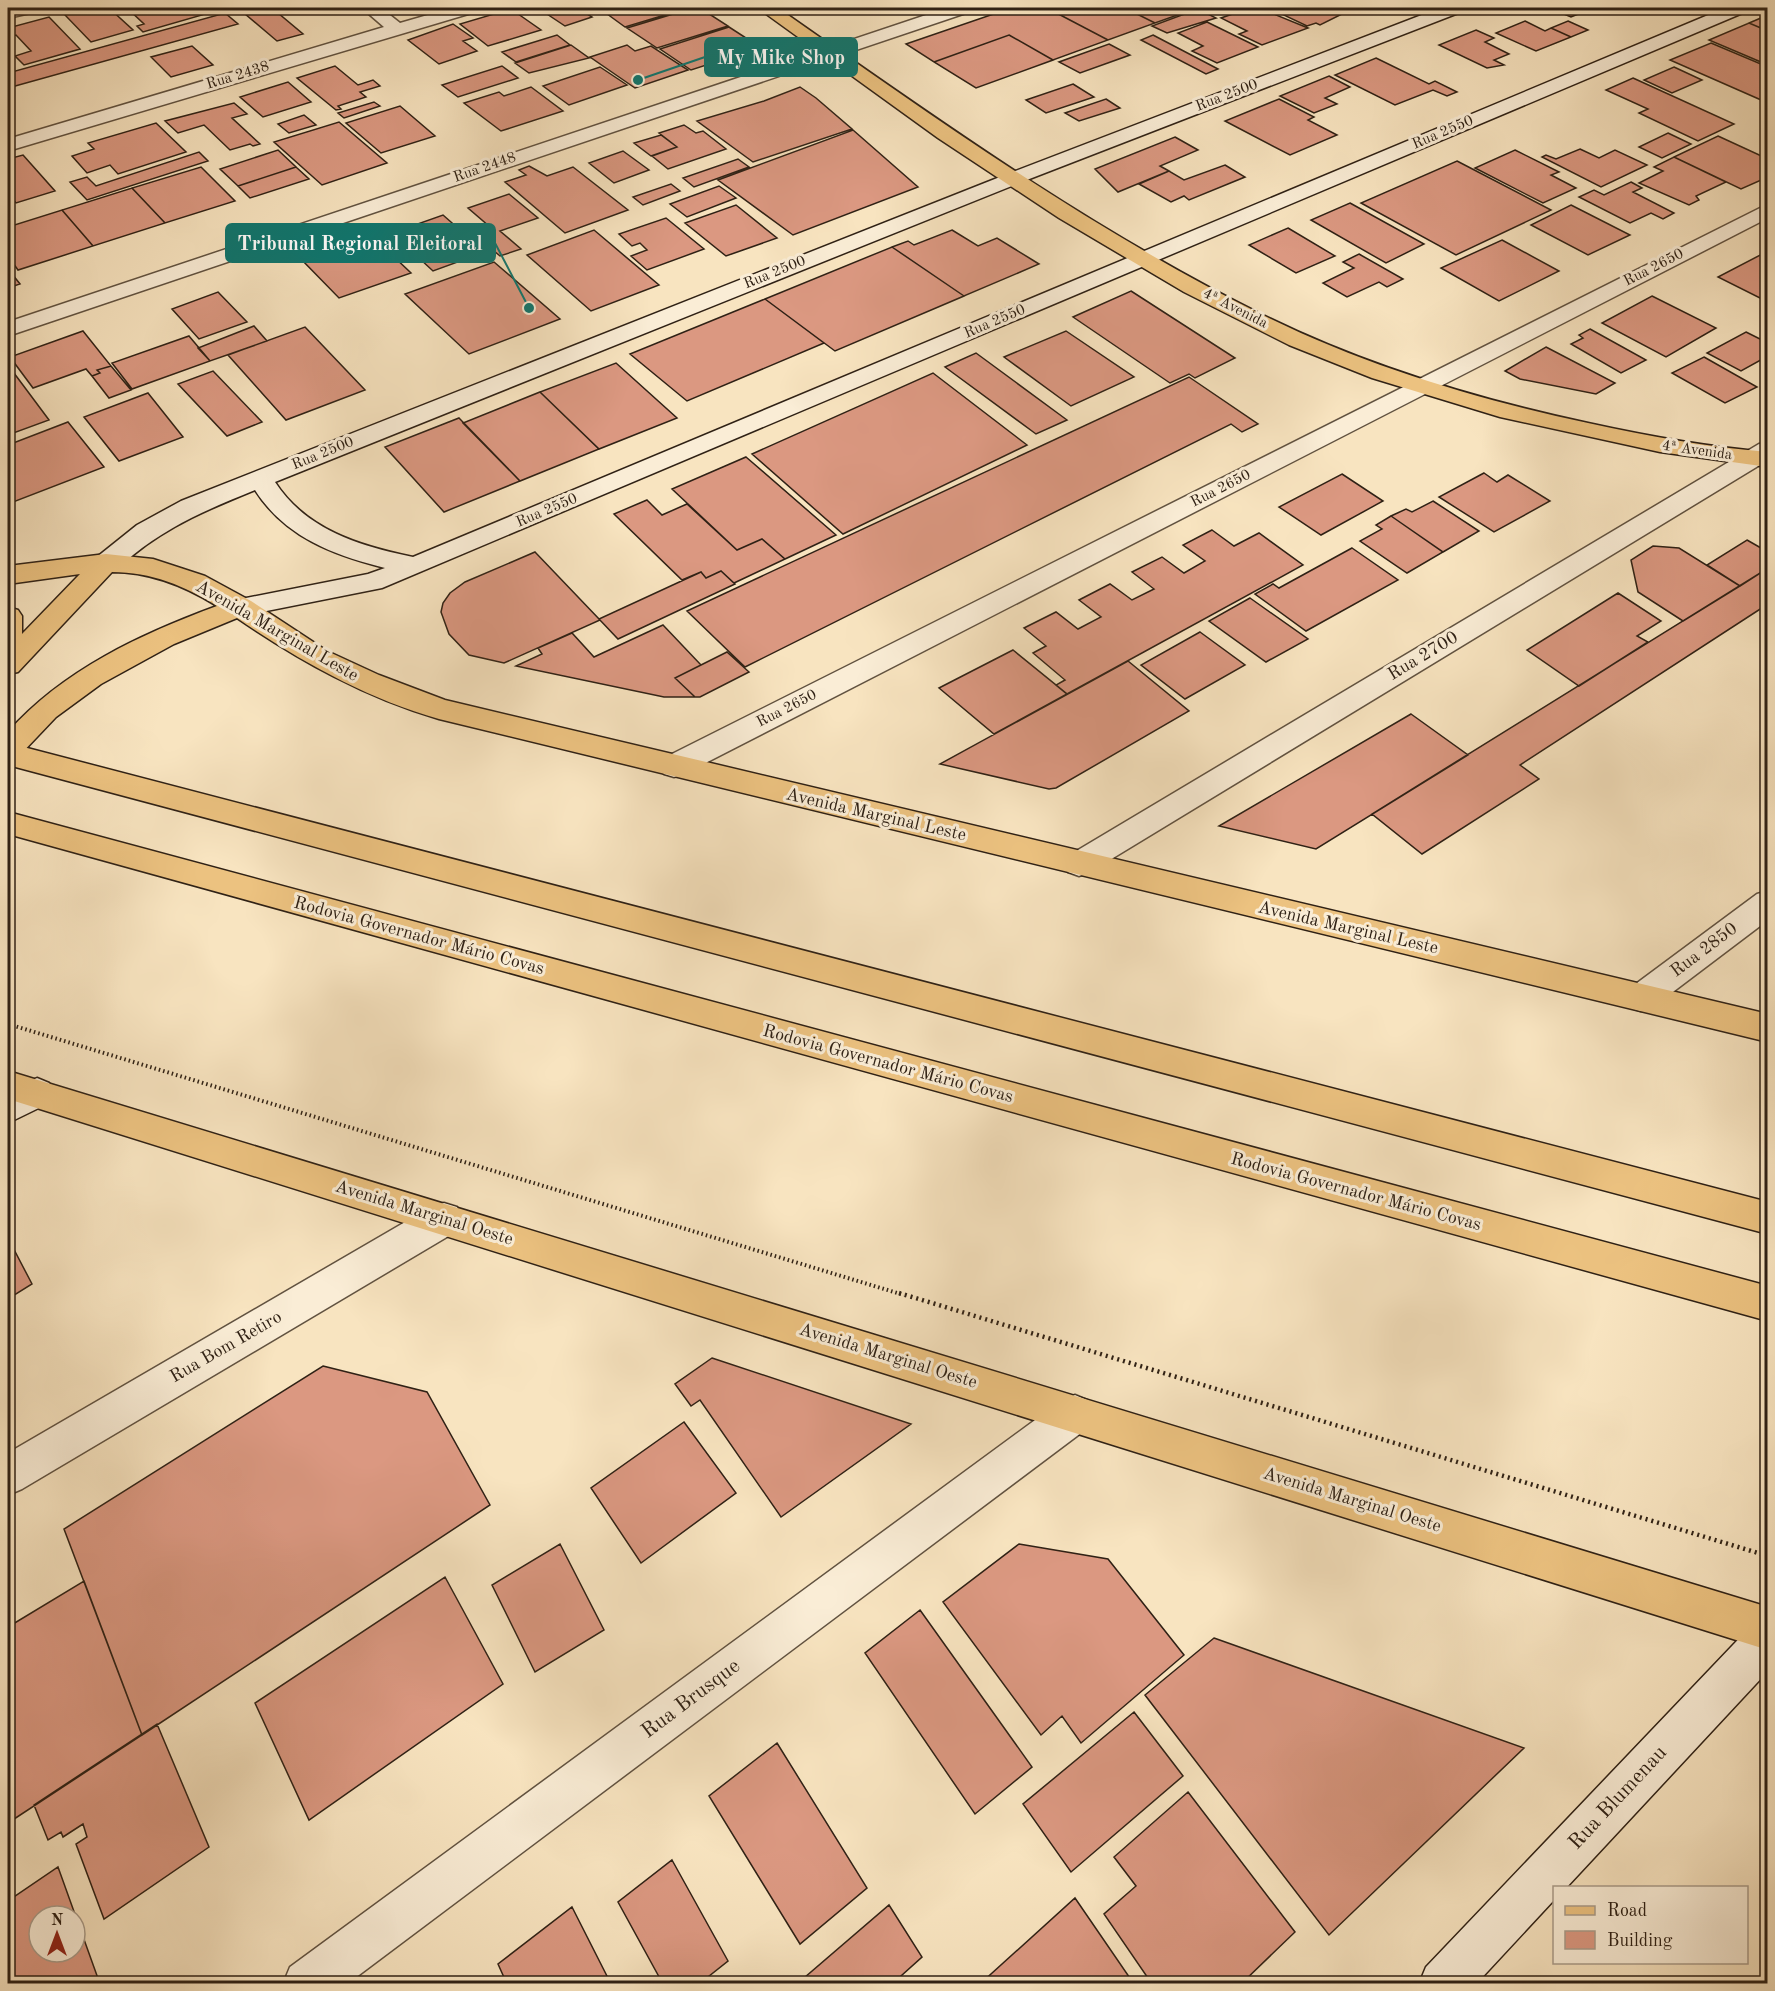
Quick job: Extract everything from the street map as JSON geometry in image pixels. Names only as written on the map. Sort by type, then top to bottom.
[{"type":"main road","name":"4ª Avenida","points":[[767,8],[1012,179],[1143,259],[1259,322],[1419,388],[1567,426],[1658,445],[1762,456]]},
{"type":"main road","name":"Avenida Marginal Leste","points":[[8,575],[106,563],[152,568],[200,583],[241,607],[301,648],[366,682],[439,709],[1767,1028]]},
{"type":"main road","points":[[8,665],[106,563]]},
{"type":"main road","points":[[241,607],[187,626],[116,661],[46,710],[8,752],[53,766],[1767,1218]]},
{"type":"main road","points":[[8,616],[8,643]]},
{"type":"main road","name":"Rodovia Governador Mário Covas","points":[[8,823],[1767,1304]]},
{"type":"main road","name":"Avenida Marginal Oeste","points":[[15,1096],[444,1219],[1767,1629]]},
{"type":"street","points":[[8,13],[29,8]]},
{"type":"street","points":[[371,8],[397,29]]},
{"type":"street","name":"Rua 2438","points":[[8,145],[469,8]]},
{"type":"street","name":"Rua 2448","points":[[8,329],[963,8]]},
{"type":"street","name":"Rua 2500","points":[[106,563],[146,531],[190,507],[1012,179],[1455,8]]},
{"type":"street","name":"Rua 2550","points":[[241,607],[373,582],[415,566],[1740,8]]},
{"type":"street","name":"Rua 2650","points":[[674,766],[1767,210]]},
{"type":"street","name":"Rua 2700","points":[[1079,864],[1762,456]]},
{"type":"street","points":[[260,479],[270,498],[289,519],[326,539],[374,558],[415,566]]},
{"type":"street","name":"Rua 2850","points":[[1641,998],[1767,903]]},
{"type":"street","name":"Rua Bom Retiro","points":[[8,1475],[444,1219]]},
{"type":"street","name":"Rua Brusque","points":[[307,1983],[1075,1414]]},
{"type":"street","name":"Rua Blumenau","points":[[1443,1983],[1767,1639]]},
{"type":"path","points":[[8,1024],[1767,1556]]},
{"type":"building","points":[[87,8],[109,8],[133,30],[91,42],[64,14]]},
{"type":"building","points":[[127,8],[172,8],[175,10],[194,8],[202,15],[143,32],[137,26],[144,24]]},
{"type":"building","points":[[238,8],[272,8],[303,34],[277,41]]},
{"type":"building","points":[[538,8],[578,8],[592,17],[565,26]]},
{"type":"building","points":[[599,8],[688,8],[625,27]]},
{"type":"building","points":[[693,8],[700,8],[728,26],[657,48],[627,28]]},
{"type":"building","points":[[864,8],[892,8],[874,13]]},
{"type":"building","points":[[1011,8],[1047,8],[1108,40],[1053,60],[1009,35],[934,62],[906,44]]},
{"type":"building","points":[[1047,8],[1125,8],[1155,23],[1108,40]]},
{"type":"building","points":[[1125,8],[1197,8],[1155,23]]},
{"type":"building","points":[[1250,8],[1259,8],[1308,28],[1262,45],[1239,34],[1247,31],[1221,18]]},
{"type":"building","points":[[1336,8],[1346,12],[1320,25],[1316,23],[1307,26],[1271,9]]},
{"type":"building","points":[[1549,8],[1577,8],[1586,11],[1571,17]]},
{"type":"building","points":[[511,9],[541,30],[488,46],[460,24]]},
{"type":"building","points":[[1198,9],[1216,18],[1167,33],[1152,26]]},
{"type":"building","points":[[225,13],[238,24],[8,88],[8,73]]},
{"type":"building","points":[[1768,15],[1768,31],[1749,23]]},
{"type":"building","points":[[49,17],[80,49],[24,65],[15,56],[31,51],[16,35],[8,37],[8,28]]},
{"type":"building","points":[[1525,21],[1545,31],[1551,28],[1571,37],[1536,51],[1496,33]]},
{"type":"building","points":[[1568,21],[1588,30],[1571,37],[1551,28]]},
{"type":"building","points":[[1207,22],[1258,47],[1217,63],[1192,51],[1203,46],[1178,33]]},
{"type":"building","points":[[1749,23],[1768,31],[1768,65],[1709,40]]},
{"type":"building","points":[[453,24],[473,38],[463,41],[477,51],[439,64],[408,40]]},
{"type":"building","points":[[729,27],[757,45],[756,49],[691,70],[660,49]]},
{"type":"building","points":[[1476,30],[1494,38],[1485,42],[1509,54],[1494,60],[1504,65],[1487,68],[1439,45]]},
{"type":"building","points":[[557,35],[570,45],[516,62],[502,52]]},
{"type":"building","points":[[1009,35],[1053,60],[976,88],[934,62]]},
{"type":"building","points":[[1153,35],[1218,69],[1206,74],[1141,40]]},
{"type":"building","points":[[1711,43],[1768,67],[1768,103],[1670,60]]},
{"type":"building","points":[[1109,44],[1130,55],[1080,73],[1059,62]]},
{"type":"building","points":[[571,45],[589,58],[529,73],[515,63]]},
{"type":"building","points":[[627,45],[635,51],[651,46],[688,70],[635,88],[590,57]]},
{"type":"building","points":[[192,46],[213,65],[171,77],[151,57]]},
{"type":"building","points":[[1376,58],[1429,84],[1435,81],[1457,92],[1447,96],[1433,90],[1395,105],[1335,75]]},
{"type":"building","points":[[335,66],[358,85],[373,80],[380,86],[360,92],[366,97],[338,106],[341,109],[336,110],[297,78]]},
{"type":"building","points":[[502,66],[518,78],[458,97],[442,85]]},
{"type":"building","points":[[600,67],[627,85],[569,105],[543,86]]},
{"type":"building","points":[[1674,67],[1702,80],[1672,93],[1644,80]]},
{"type":"building","points":[[1329,76],[1350,87],[1325,98],[1337,104],[1314,113],[1280,96]]},
{"type":"building","points":[[1633,78],[1734,124],[1698,141],[1639,113],[1648,109],[1606,90]]},
{"type":"building","points":[[288,82],[311,102],[263,117],[240,97]]},
{"type":"building","points":[[1073,84],[1094,97],[1046,113],[1026,100]]},
{"type":"building","points":[[531,87],[563,111],[501,131],[464,103],[499,92],[504,96]]},
{"type":"building","points":[[800,87],[852,129],[753,162],[697,121],[764,101]]},
{"type":"building","points":[[1106,99],[1120,108],[1079,121],[1065,113]]},
{"type":"building","points":[[1279,99],[1314,117],[1308,120],[1337,135],[1290,155],[1225,121]]},
{"type":"building","points":[[374,102],[380,106],[344,118],[338,113]]},
{"type":"building","points":[[234,103],[247,114],[232,118],[260,144],[253,146],[250,144],[230,150],[204,125],[178,133],[165,121]]},
{"type":"building","points":[[400,106],[435,136],[381,153],[346,123]]},
{"type":"building","points":[[304,115],[316,125],[289,133],[278,124]]},
{"type":"building","points":[[339,122],[387,163],[322,185],[274,142]]},
{"type":"building","points":[[156,123],[186,152],[118,174],[110,165],[87,173],[72,156],[94,149],[88,143]]},
{"type":"building","points":[[684,125],[696,133],[703,131],[726,149],[668,169],[652,156],[677,147],[659,133]]},
{"type":"building","points":[[853,130],[918,187],[793,235],[718,180]]},
{"type":"building","points":[[1668,133],[1691,144],[1662,158],[1639,147]]},
{"type":"building","points":[[661,135],[677,147],[651,156],[634,143]]},
{"type":"building","points":[[1718,136],[1768,159],[1768,177],[1741,189],[1674,157]]},
{"type":"building","points":[[1175,137],[1198,150],[1160,166],[1169,171],[1118,192],[1095,169]]},
{"type":"building","points":[[1580,149],[1599,158],[1615,150],[1647,165],[1601,187],[1542,157],[1546,155],[1556,159]]},
{"type":"building","points":[[278,150],[296,167],[238,186],[220,169]]},
{"type":"building","points":[[1515,150],[1559,172],[1551,175],[1576,188],[1543,203],[1475,168]]},
{"type":"building","points":[[623,151],[649,170],[614,183],[589,163]]},
{"type":"building","points":[[199,152],[208,161],[87,200],[70,182],[87,177],[96,186]]},
{"type":"building","points":[[23,155],[55,191],[16,203],[8,193],[8,159]]},
{"type":"building","points":[[1674,157],[1726,182],[1696,196],[1699,200],[1689,205],[1639,183],[1663,171],[1654,167]]},
{"type":"building","points":[[738,159],[749,167],[694,187],[683,178]]},
{"type":"building","points":[[1457,161],[1551,210],[1456,255],[1361,203]]},
{"type":"building","points":[[1225,165],[1245,177],[1189,200],[1184,196],[1171,202],[1139,184],[1169,171],[1184,180]]},
{"type":"building","points":[[529,166],[547,176],[573,167],[628,210],[565,233],[505,182],[526,175],[519,170]]},
{"type":"building","points":[[201,167],[235,201],[165,223],[132,188]]},
{"type":"building","points":[[296,167],[309,179],[250,198],[238,186]]},
{"type":"building","points":[[1631,182],[1642,188],[1633,192],[1674,213],[1663,219],[1651,213],[1630,223],[1579,197],[1594,190],[1604,195]]},
{"type":"building","points":[[671,184],[680,191],[643,205],[633,197]]},
{"type":"building","points":[[719,186],[736,198],[687,217],[670,204]]},
{"type":"building","points":[[132,188],[165,223],[93,246],[62,210]]},
{"type":"building","points":[[509,194],[538,218],[500,231],[521,249],[500,256],[473,233],[490,227],[468,208]]},
{"type":"building","points":[[1350,203],[1424,244],[1386,263],[1311,220]]},
{"type":"building","points":[[736,205],[777,238],[726,256],[685,223]]},
{"type":"building","points":[[1571,205],[1630,235],[1588,255],[1531,225]]},
{"type":"building","points":[[62,210],[93,246],[18,270],[8,256],[8,227]]},
{"type":"building","points":[[443,215],[485,252],[433,271],[392,233]]},
{"type":"building","points":[[666,218],[704,249],[647,270],[631,256],[647,250],[640,243],[632,246],[619,234]]},
{"type":"building","points":[[1288,228],[1335,256],[1296,273],[1249,245]]},
{"type":"building","points":[[594,230],[659,285],[591,311],[527,255]]},
{"type":"building","points":[[952,230],[978,246],[997,238],[1039,264],[964,296],[892,247],[908,241],[914,245]]},
{"type":"building","points":[[371,235],[411,273],[339,298],[301,259]]},
{"type":"building","points":[[1502,240],[1559,271],[1499,301],[1441,268]]},
{"type":"building","points":[[892,247],[964,296],[835,351],[765,299]]},
{"type":"building","points":[[1768,251],[1768,302],[1718,277]]},
{"type":"building","points":[[1359,254],[1403,279],[1387,287],[1379,282],[1347,297],[1323,283],[1354,268],[1343,262]]},
{"type":"building","points":[[494,262],[560,319],[469,354],[405,294]]},
{"type":"building","points":[[8,269],[20,284],[8,288]]},
{"type":"building","points":[[1131,291],[1235,358],[1195,378],[1189,374],[1170,383],[1073,317]]},
{"type":"building","points":[[218,292],[247,322],[199,339],[172,309]]},
{"type":"building","points":[[1652,296],[1716,328],[1666,357],[1602,323]]},
{"type":"building","points":[[765,299],[824,343],[687,401],[630,354]]},
{"type":"building","points":[[254,326],[267,341],[210,361],[198,348]]},
{"type":"building","points":[[305,327],[365,390],[286,420],[228,355]]},
{"type":"building","points":[[1590,329],[1646,360],[1621,373],[1571,344],[1583,338],[1579,335]]},
{"type":"building","points":[[83,331],[111,366],[97,370],[100,373],[92,376],[86,369],[33,388],[10,357]]},
{"type":"building","points":[[1066,331],[1134,377],[1071,406],[1004,357]]},
{"type":"building","points":[[1746,332],[1768,343],[1768,356],[1741,371],[1707,353]]},
{"type":"building","points":[[189,336],[210,361],[132,389],[112,363]]},
{"type":"building","points":[[1546,347],[1615,383],[1596,394],[1520,379],[1505,371]]},
{"type":"building","points":[[976,353],[1067,420],[1036,434],[945,367]]},
{"type":"building","points":[[1704,357],[1757,387],[1725,403],[1672,373]]},
{"type":"building","points":[[616,363],[677,418],[599,449],[540,392]]},
{"type":"building","points":[[8,365],[49,420],[8,435]]},
{"type":"building","points":[[111,366],[131,390],[109,398],[92,376],[100,373],[97,370]]},
{"type":"building","points":[[213,371],[262,422],[227,436],[178,384]]},
{"type":"building","points":[[933,373],[1027,445],[843,534],[752,454]]},
{"type":"building","points":[[1189,377],[1258,424],[1242,432],[1231,424],[745,667],[687,611]]},
{"type":"building","points":[[540,392],[599,449],[520,481],[463,423]]},
{"type":"building","points":[[148,393],[183,437],[119,461],[84,417]]},
{"type":"building","points":[[459,418],[520,481],[444,512],[385,447]]},
{"type":"building","points":[[68,422],[104,467],[8,504],[8,445]]},
{"type":"building","points":[[746,457],[836,535],[785,559],[762,539],[737,550],[672,489]]},
{"type":"building","points":[[1484,473],[1497,482],[1508,475],[1550,501],[1494,532],[1439,497]]},
{"type":"building","points":[[1342,474],[1383,501],[1321,535],[1279,507]]},
{"type":"building","points":[[647,500],[662,515],[687,504],[737,550],[762,539],[785,559],[734,583],[721,571],[706,578],[701,572],[682,580],[614,514]]},
{"type":"building","points":[[1433,501],[1479,531],[1443,552],[1391,516],[1406,509],[1412,512]]},
{"type":"building","points":[[1391,516],[1443,552],[1407,573],[1360,541],[1382,529],[1376,525]]},
{"type":"building","points":[[1212,530],[1234,546],[1259,533],[1303,565],[1067,694],[1056,685],[1065,680],[1033,653],[1046,646],[1024,628],[1056,612],[1078,629],[1101,617],[1079,600],[1110,584],[1132,600],[1154,589],[1132,572],[1162,557],[1184,573],[1205,561],[1183,545]]},
{"type":"building","points":[[1747,540],[1768,552],[1768,568],[1740,586],[1707,565]]},
{"type":"building","points":[[1653,546],[1679,548],[1740,586],[1683,621],[1638,592],[1631,560]]},
{"type":"building","points":[[1352,548],[1398,580],[1306,631],[1255,594],[1273,584],[1279,588]]},
{"type":"building","points":[[535,552],[600,620],[504,663],[469,655],[449,634],[441,612],[443,603],[450,593],[465,582]]},
{"type":"building","points":[[1768,568],[1768,604],[1520,765],[1539,779],[1422,854],[1372,814]]},
{"type":"building","points":[[721,571],[735,584],[618,639],[599,619],[701,572],[706,578]]},
{"type":"building","points":[[1618,593],[1661,621],[1637,636],[1648,642],[1579,686],[1527,650]]},
{"type":"building","points":[[1250,598],[1308,639],[1266,662],[1209,621]]},
{"type":"building","points":[[663,625],[701,665],[675,678],[695,697],[664,697],[516,666],[542,654],[538,648],[572,633],[594,657]]},
{"type":"building","points":[[1200,632],[1245,665],[1185,699],[1141,665]]},
{"type":"building","points":[[1013,650],[1067,694],[994,734],[939,688]]},
{"type":"building","points":[[727,652],[749,672],[700,697],[695,697],[675,678]]},
{"type":"building","points":[[1128,661],[1189,711],[1056,788],[1049,789],[940,764]]},
{"type":"building","points":[[1411,714],[1468,755],[1316,849],[1219,826]]},
{"type":"building","points":[[8,1238],[32,1284],[8,1299]]},
{"type":"building","points":[[712,1358],[911,1424],[781,1517],[700,1400],[691,1406],[675,1384]]},
{"type":"building","points":[[323,1366],[427,1392],[490,1505],[142,1735],[64,1529]]},
{"type":"building","points":[[684,1422],[736,1493],[641,1563],[591,1488]]},
{"type":"building","points":[[560,1544],[604,1630],[535,1672],[492,1585]]},
{"type":"building","points":[[1019,1544],[1108,1559],[1184,1655],[1081,1743],[1062,1716],[1041,1735],[943,1602]]},
{"type":"building","points":[[445,1577],[503,1684],[309,1820],[255,1703]]},
{"type":"building","points":[[84,1581],[142,1735],[8,1823],[8,1627]]},
{"type":"building","points":[[920,1610],[1032,1767],[975,1814],[865,1653]]},
{"type":"building","points":[[1214,1638],[1524,1748],[1329,1935],[1145,1695]]},
{"type":"building","points":[[1134,1712],[1183,1776],[1071,1872],[1023,1804]]},
{"type":"building","points":[[157,1724],[209,1847],[104,1919],[76,1844],[87,1837],[83,1824],[63,1837],[61,1832],[48,1840],[34,1805]]},
{"type":"building","points":[[777,1743],[867,1888],[800,1944],[709,1796]]},
{"type":"building","points":[[1188,1792],[1295,1932],[1241,1984],[1152,1984],[1104,1914],[1136,1886],[1114,1857]]},
{"type":"building","points":[[672,1860],[728,1961],[699,1984],[663,1984],[618,1902]]},
{"type":"building","points":[[58,1867],[71,1904],[27,1904],[27,1964],[87,1964],[87,1948],[100,1984],[12,1984],[8,1970],[8,1901]]},
{"type":"building","points":[[1075,1898],[1134,1984],[980,1984]]},
{"type":"building","points":[[889,1905],[922,1957],[892,1984],[797,1984]]},
{"type":"building","points":[[572,1907],[611,1984],[507,1984],[498,1964]]},
{"type":"place","name":"My Mike Shop","points":[[638,80]]},
{"type":"place","name":"Tribunal Regional Eleitoral","points":[[529,308]]}]
